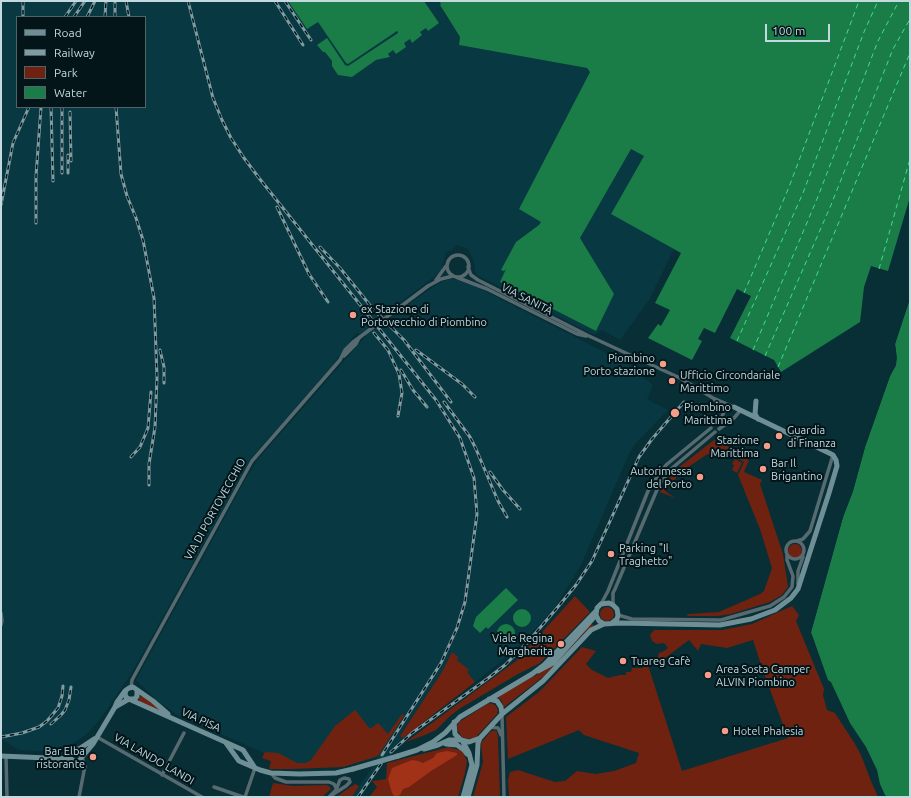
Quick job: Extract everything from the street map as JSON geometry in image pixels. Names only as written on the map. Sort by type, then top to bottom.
[{"type":"main road","points":[[756,401],[755,410],[758,419]]},
{"type":"main road","points":[[468,797],[477,765],[478,743],[480,738],[502,714],[543,681],[590,630],[604,624],[612,623],[730,624],[752,619],[775,610],[791,598],[798,589],[803,557],[837,466],[836,460],[833,455],[734,407]]},
{"type":"main road","points":[[255,768],[271,773],[336,773],[353,770],[417,750],[437,740],[466,712],[532,674],[544,665],[596,613],[601,604],[613,604],[617,609],[617,619],[612,623]]},
{"type":"main road","points":[[596,613],[599,621],[604,624]]},
{"type":"main road","points":[[3,756],[71,759],[77,761],[93,744],[117,702],[126,690],[131,687],[137,690],[137,696],[135,698],[115,707]]},
{"type":"main road","points":[[126,690],[125,696],[130,700]]},
{"type":"main road","name":"VIA PISA","points":[[137,690],[153,701],[171,717]]},
{"type":"main road","points":[[489,699],[497,702],[501,708],[502,714]]},
{"type":"main road","name":"VIA PISA","points":[[130,700],[240,748],[247,754],[255,768]]},
{"type":"main road","points":[[454,722],[455,734],[462,741],[471,759],[472,765],[463,797]]},
{"type":"main road","points":[[48,758],[61,756],[75,748],[79,749],[97,737]]},
{"type":"main road","points":[[438,746],[450,740],[473,741],[480,738]]},
{"type":"main road","name":"VIA PISA","points":[[223,741],[239,760],[255,768]]},
{"type":"main road","points":[[417,750],[449,744],[457,745],[464,750],[471,759]]},
{"type":"main road","points":[[234,754],[240,748]]},
{"type":"main road","points":[[79,749],[82,752],[82,757]]},
{"type":"main road","points":[[70,751],[69,756],[71,759]]},
{"type":"street","name":"VIA SANITÀ","points":[[447,265],[451,258],[458,255],[466,259],[471,275],[478,280],[589,336],[680,378],[713,398]]},
{"type":"street","points":[[447,265],[449,273],[455,276],[464,274],[468,267]]},
{"type":"street","name":"VIA DI PORTOVECCHIO","points":[[434,282],[447,265]]},
{"type":"street","name":"VIA SANITÀ","points":[[455,276],[478,285],[577,334],[589,336]]},
{"type":"street","name":"VIA DI PORTOVECCHIO","points":[[131,687],[132,680],[252,462],[341,358],[348,353],[360,337],[434,282],[447,277],[455,276]]},
{"type":"street","points":[[713,398],[734,407]]},
{"type":"street","points":[[713,398],[724,410]]},
{"type":"street","points":[[724,410],[729,407],[734,407]]},
{"type":"street","points":[[715,424],[723,416],[724,410]]},
{"type":"street","points":[[719,429],[734,418],[740,411]]},
{"type":"street","points":[[723,416],[726,420],[730,420]]},
{"type":"street","points":[[601,604],[608,591],[648,491],[653,483],[666,465],[711,428]]},
{"type":"street","points":[[613,604],[613,593],[659,485],[671,469],[715,432]]},
{"type":"street","points":[[618,615],[632,619],[721,620],[770,606],[784,597],[792,587],[793,576],[787,560],[787,546],[791,542],[803,539],[810,531],[833,455]]},
{"type":"street","points":[[787,555],[794,560],[803,557],[804,546],[797,541]]},
{"type":"street","points":[[1,613],[1,625]]},
{"type":"street","points":[[502,714],[504,797]]},
{"type":"street","points":[[490,727],[498,728],[502,736]]},
{"type":"street","points":[[162,775],[184,733]]},
{"type":"street","name":"VIA LANDO LANDI","points":[[97,737],[202,797]]},
{"type":"street","points":[[3,756],[6,767],[6,797]]},
{"type":"street","points":[[79,797],[85,766],[82,757]]},
{"type":"street","points":[[1,766],[6,767]]},
{"type":"street","points":[[214,787],[244,797],[255,768]]},
{"type":"street","points":[[271,773],[275,778],[286,782],[329,782],[334,784],[336,788]]},
{"type":"street","points":[[342,779],[349,779],[350,782],[346,786],[330,797],[338,782],[342,779]]},
{"type":"shaded area","points":[[1,1],[288,1],[307,29],[318,21],[346,63],[397,31],[398,33],[348,66],[345,65],[327,39],[325,51],[332,61],[332,66],[352,77],[376,60],[390,57],[388,54],[393,50],[396,53],[404,43],[410,39],[412,42],[426,27],[439,23],[424,1],[439,1],[444,13],[460,37],[459,45],[587,68],[590,72],[519,209],[541,221],[540,225],[516,242],[505,269],[595,330],[614,294],[580,238],[631,149],[644,156],[611,214],[674,249],[649,300],[620,340],[602,330],[594,335],[477,275],[474,261],[468,249],[457,245],[452,250],[446,252],[441,270],[434,277],[382,316],[386,321],[436,285],[444,281],[450,279],[465,281],[626,363],[653,385],[647,399],[668,410],[635,444],[628,456],[581,565],[556,606],[524,641],[475,682],[467,672],[468,670],[457,660],[452,652],[442,672],[400,735],[406,742],[390,756],[380,768],[361,797],[352,797],[378,757],[343,767],[295,767],[275,753],[264,753],[179,716],[158,701],[136,680],[245,480],[259,458],[366,336],[356,333],[333,365],[252,457],[131,674],[101,718],[87,734],[72,744],[59,749],[40,751],[19,750],[1,739]]},
{"type":"shaded area","points":[[447,751],[457,753],[457,755],[409,787],[403,789],[400,795],[395,797],[392,793],[388,779],[392,768],[412,760],[423,763],[433,758],[437,753]]},
{"type":"green space","points":[[714,440],[729,447],[727,450],[734,453],[732,459],[716,451],[706,455],[681,472],[665,491],[675,498],[660,492],[678,468]]},
{"type":"green space","points":[[738,455],[749,460],[744,472],[762,480],[760,484],[783,554],[788,587],[782,595],[770,602],[731,614],[718,616],[687,616],[688,614],[719,612],[760,594],[764,591],[772,568],[760,529],[738,475],[744,462],[737,458]]},
{"type":"green space","points":[[735,459],[742,463],[737,473],[732,470],[734,465],[732,464]]},
{"type":"green space","points":[[795,544],[800,546],[802,551],[800,556],[795,558],[790,556],[788,551],[790,546]]},
{"type":"green space","points":[[575,596],[590,612],[540,663],[518,674],[459,709],[436,730],[406,742],[516,661]]},
{"type":"green space","points":[[792,606],[799,615],[796,621],[824,689],[823,695],[827,710],[835,713],[855,744],[878,797],[509,797],[508,780],[510,772],[518,770],[555,782],[565,781],[577,771],[596,774],[614,771],[636,763],[639,753],[584,735],[579,730],[508,759],[506,717],[539,692],[582,647],[596,651],[586,664],[592,670],[608,678],[626,675],[626,672],[631,672],[632,668],[643,668],[646,660],[682,771],[788,738],[753,640],[727,648],[701,644],[698,651],[689,640],[661,661],[658,657],[659,653],[668,648],[664,643],[657,644],[652,641],[650,635],[654,630],[722,630],[752,624]]},
{"type":"green space","points":[[604,607],[610,607],[614,611],[614,617],[610,621],[604,621],[600,617],[600,611]]},
{"type":"green space","points":[[591,624],[594,625],[585,632],[544,676],[504,707],[501,700],[497,697],[552,666]]},
{"type":"green space","points":[[452,652],[458,657],[457,660],[469,670],[467,672],[475,682],[403,738],[400,736],[442,672]]},
{"type":"green space","points":[[143,696],[160,709],[160,711],[139,701],[139,697]]},
{"type":"green space","points":[[489,703],[496,706],[498,711],[497,714],[476,737],[469,739],[462,737],[457,726],[459,722]]},
{"type":"green space","points":[[355,710],[370,729],[378,723],[388,734],[402,714],[404,716],[378,756],[343,767],[292,769],[269,769],[271,761],[262,758],[265,752],[278,753],[297,763],[306,763],[311,760],[335,726]]},
{"type":"green space","points":[[494,730],[497,732],[498,738],[500,797],[473,797],[483,762],[481,743],[490,732]]},
{"type":"green space","points":[[449,747],[462,751],[467,761],[458,797],[369,797],[377,787],[372,781],[386,779],[387,763]]},
{"type":"green space","points":[[273,783],[293,786],[326,785],[331,789],[322,797],[269,797]]},
{"type":"green space","points":[[355,784],[359,786],[352,797],[336,797]]},
{"type":"water","points":[[288,1],[424,1],[439,23],[428,31],[426,28],[420,32],[422,35],[412,43],[410,39],[404,43],[406,47],[396,54],[393,50],[388,54],[390,57],[376,60],[352,77],[338,75],[332,66],[332,61],[317,45],[327,38],[345,65],[348,66],[398,33],[397,31],[348,64],[318,22],[307,29]]},
{"type":"water","points":[[439,1],[910,1],[910,197],[888,271],[871,266],[864,287],[860,322],[781,372],[774,360],[730,338],[751,296],[737,289],[715,333],[704,328],[698,339],[702,341],[692,360],[648,338],[658,324],[661,326],[670,310],[655,303],[681,253],[611,214],[644,156],[631,149],[580,238],[614,294],[596,331],[500,282],[506,269],[504,271],[501,270],[516,242],[541,222],[519,209],[590,72],[587,68],[459,45],[460,37]]},
{"type":"water","points":[[910,299],[910,797],[888,797],[885,795],[880,784],[877,770],[866,747],[850,723],[831,682],[828,680],[811,632],[843,517],[853,491],[865,447],[890,376],[896,365],[895,344]]},
{"type":"water","points":[[506,588],[518,600],[488,629],[486,627],[480,633],[473,626],[476,617]]},
{"type":"water","points":[[518,609],[526,609],[531,614],[529,625],[526,627],[518,627],[513,622],[513,614]]},
{"type":"water","points":[[506,624],[512,627],[515,633],[512,639],[506,642],[500,639],[497,633],[500,627]]},
{"type":"pier","points":[[910,297],[895,344],[897,358],[896,365],[890,376],[865,447],[853,491],[843,517],[811,632],[809,631],[841,517],[851,491],[863,446],[888,375],[894,365],[895,358],[893,344],[908,299]]},
{"type":"ferry route","points":[[744,293],[789,187],[859,1]]},
{"type":"ferry route","points":[[737,341],[803,193],[864,32],[878,1]]},
{"type":"ferry route","points":[[753,350],[817,199],[878,41],[899,1]]},
{"type":"ferry route","points":[[765,356],[831,205],[893,49],[910,19]]},
{"type":"ferry route","points":[[778,367],[910,53]]},
{"type":"ferry route","points":[[879,269],[910,159]]},
{"type":"railway","points":[[23,1],[23,16]]},
{"type":"railway","points":[[66,16],[76,1]]},
{"type":"railway","points":[[75,16],[85,1]]},
{"type":"railway","points":[[88,16],[95,1]]},
{"type":"railway","points":[[105,16],[106,1]]},
{"type":"railway","points":[[115,1],[115,16]]},
{"type":"railway","points":[[126,1],[129,16]]},
{"type":"railway","points":[[188,1],[213,98],[231,138],[259,178],[436,400],[460,438],[474,478],[477,514],[465,602],[457,628],[441,663],[382,755]]},
{"type":"railway","points":[[275,1],[303,45]]},
{"type":"railway","points":[[285,1],[311,40]]},
{"type":"railway","points":[[1,205],[13,143],[29,108]]},
{"type":"railway","points":[[36,223],[36,176],[41,108]]},
{"type":"railway","points":[[51,108],[53,181]]},
{"type":"railway","points":[[62,108],[62,173]]},
{"type":"railway","points":[[116,108],[121,174],[127,196],[143,240],[154,298],[157,377],[155,427],[149,464],[149,485]]},
{"type":"railway","points":[[70,112],[71,161]]},
{"type":"railway","points":[[68,155],[68,173]]},
{"type":"railway","points":[[277,207],[309,274],[328,302]]},
{"type":"railway","points":[[320,247],[340,268],[373,309],[404,340],[451,402]]},
{"type":"railway","points":[[374,333],[388,350],[399,374],[402,393],[398,416]]},
{"type":"railway","points":[[160,350],[164,367],[164,383]]},
{"type":"railway","points":[[416,350],[462,384],[475,397]]},
{"type":"railway","points":[[401,370],[413,390],[427,407]]},
{"type":"railway","points":[[131,457],[140,447],[148,428],[151,392]]},
{"type":"railway","points":[[444,402],[470,437],[498,501],[507,517]]},
{"type":"railway","points":[[391,752],[412,733],[505,665],[527,643],[557,608],[576,585],[592,561],[639,457],[652,439],[684,402]]},
{"type":"railway","points":[[490,472],[503,490],[520,509]]},
{"type":"railway","points":[[1,737],[22,733],[39,727],[47,721],[58,708],[62,696],[63,686]]},
{"type":"railway","points":[[51,724],[65,710],[69,700],[71,687]]},
{"type":"railway","points":[[358,797],[381,764]]},
{"type":"place","name":"ex Stazione di Portovecchio di Piombino","points":[[353,315]]},
{"type":"place","name":"Piombino Porto stazione","points":[[663,364]]},
{"type":"place","name":"Ufficio Circondariale Marittimo","points":[[672,381]]},
{"type":"place","name":"Piombino Marittima","points":[[675,413]]},
{"type":"place","name":"Guardia di Finanza","points":[[779,436]]},
{"type":"place","name":"Stazione Marittima","points":[[767,446]]},
{"type":"place","name":"Bar Il Brigantino","points":[[763,469]]},
{"type":"place","name":"Autorimessa del Porto","points":[[700,477]]},
{"type":"place","name":"Parking \"Il Traghetto\"","points":[[611,554]]},
{"type":"place","name":"Viale Regina Margherita","points":[[561,644]]},
{"type":"place","name":"Tuareg Cafè","points":[[623,661]]},
{"type":"place","name":"Area Sosta Camper ALVIN Piombino","points":[[708,675]]},
{"type":"place","name":"Hotel Phalesia","points":[[725,731]]},
{"type":"place","name":"Bar Elba ristorante","points":[[93,757]]}]
